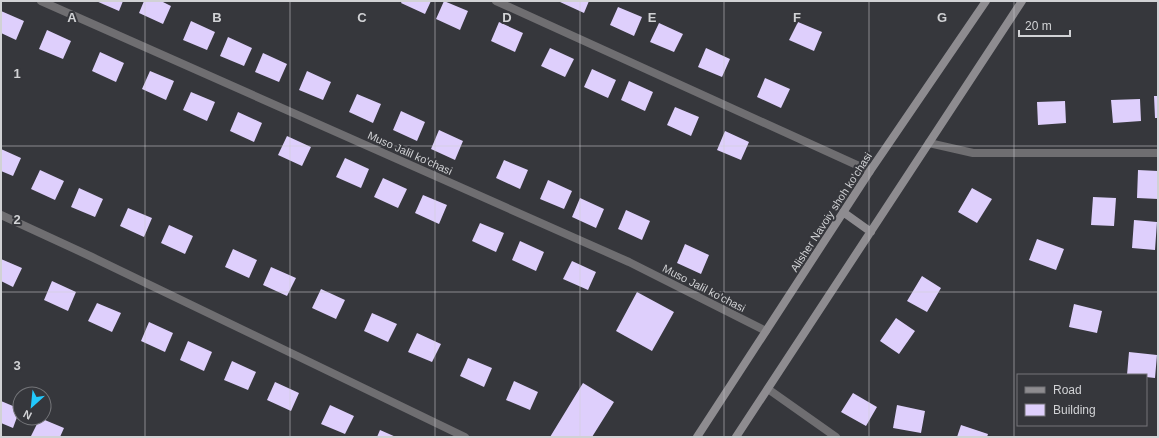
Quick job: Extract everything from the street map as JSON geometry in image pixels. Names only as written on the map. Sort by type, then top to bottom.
[{"type":"main road","name":"Alisher Navoiy shoh ko'chasi","points":[[697,437],[870,171],[986,1]]},
{"type":"main road","points":[[736,437],[1022,1]]},
{"type":"main road","points":[[843,212],[871,232]]},
{"type":"street","name":"Muso Jalil ko'chasi","points":[[41,1],[629,262],[766,331]]},
{"type":"street","points":[[496,1],[870,171]]},
{"type":"street","points":[[929,143],[973,153],[1158,153]]},
{"type":"street","points":[[1,216],[92,257],[465,437]]},
{"type":"street","points":[[768,389],[836,437]]},
{"type":"building","points":[[96,1],[123,1],[119,11]]},
{"type":"building","points":[[144,1],[161,1],[171,6],[163,24],[139,13]]},
{"type":"building","points":[[402,1],[431,1],[425,14],[401,3]]},
{"type":"building","points":[[444,1],[468,11],[460,30],[436,19]]},
{"type":"building","points":[[560,1],[589,1],[584,13]]},
{"type":"building","points":[[618,7],[642,17],[634,36],[610,25]]},
{"type":"building","points":[[1,11],[24,21],[16,40],[1,33]]},
{"type":"building","points":[[191,21],[215,32],[207,50],[183,40]]},
{"type":"building","points":[[499,22],[523,33],[515,52],[491,41]]},
{"type":"building","points":[[798,22],[822,32],[814,51],[789,40]]},
{"type":"building","points":[[659,23],[683,34],[674,52],[650,42]]},
{"type":"building","points":[[47,30],[71,41],[63,59],[39,49]]},
{"type":"building","points":[[228,37],[252,48],[244,66],[220,56]]},
{"type":"building","points":[[550,48],[574,59],[565,77],[541,66]]},
{"type":"building","points":[[706,48],[730,59],[722,77],[698,67]]},
{"type":"building","points":[[100,52],[124,63],[116,82],[92,71]]},
{"type":"building","points":[[263,53],[287,64],[279,82],[255,72]]},
{"type":"building","points":[[592,69],[616,80],[608,98],[584,87]]},
{"type":"building","points":[[150,71],[174,81],[166,100],[142,89]]},
{"type":"building","points":[[307,71],[331,82],[323,100],[299,90]]},
{"type":"building","points":[[765,78],[790,89],[781,108],[757,97]]},
{"type":"building","points":[[629,81],[653,92],[645,111],[621,100]]},
{"type":"building","points":[[191,92],[215,102],[207,121],[183,110]]},
{"type":"building","points":[[357,94],[381,104],[373,123],[349,112]]},
{"type":"building","points":[[1154,96],[1158,96],[1158,118],[1155,118]]},
{"type":"building","points":[[1140,99],[1141,121],[1113,123],[1111,100]]},
{"type":"building","points":[[1065,101],[1066,123],[1038,125],[1037,102]]},
{"type":"building","points":[[675,107],[699,117],[691,136],[667,125]]},
{"type":"building","points":[[401,111],[425,122],[417,141],[393,130]]},
{"type":"building","points":[[238,112],[262,123],[254,142],[230,131]]},
{"type":"building","points":[[439,130],[463,141],[455,160],[431,149]]},
{"type":"building","points":[[725,131],[749,142],[741,160],[717,150]]},
{"type":"building","points":[[287,136],[311,147],[302,166],[278,155]]},
{"type":"building","points":[[1,149],[21,158],[13,176],[1,171]]},
{"type":"building","points":[[345,158],[369,169],[361,188],[336,177]]},
{"type":"building","points":[[504,160],[528,170],[520,189],[496,178]]},
{"type":"building","points":[[40,170],[64,181],[55,200],[31,189]]},
{"type":"building","points":[[1138,170],[1158,171],[1158,199],[1137,198]]},
{"type":"building","points":[[383,178],[407,189],[398,208],[374,197]]},
{"type":"building","points":[[548,180],[572,191],[564,209],[540,199]]},
{"type":"building","points":[[79,188],[103,199],[95,217],[71,207]]},
{"type":"building","points":[[972,188],[992,199],[977,223],[958,212]]},
{"type":"building","points":[[423,195],[447,205],[439,224],[415,213]]},
{"type":"building","points":[[1093,197],[1116,198],[1114,226],[1091,225]]},
{"type":"building","points":[[580,198],[604,209],[596,228],[572,217]]},
{"type":"building","points":[[128,208],[152,218],[144,237],[120,226]]},
{"type":"building","points":[[626,210],[650,221],[642,240],[618,229]]},
{"type":"building","points":[[1134,220],[1157,222],[1155,250],[1132,248]]},
{"type":"building","points":[[480,223],[504,233],[496,252],[472,241]]},
{"type":"building","points":[[169,225],[193,236],[185,254],[161,243]]},
{"type":"building","points":[[1037,239],[1064,249],[1056,270],[1029,260]]},
{"type":"building","points":[[520,241],[544,252],[536,271],[512,260]]},
{"type":"building","points":[[685,244],[709,255],[701,274],[677,263]]},
{"type":"building","points":[[233,249],[257,260],[249,278],[225,267]]},
{"type":"building","points":[[1,259],[22,268],[13,287],[1,281]]},
{"type":"building","points":[[572,261],[596,272],[588,290],[563,279]]},
{"type":"building","points":[[271,267],[296,278],[287,296],[263,285]]},
{"type":"building","points":[[922,276],[941,288],[927,312],[907,301]]},
{"type":"building","points":[[52,281],[76,292],[68,311],[44,300]]},
{"type":"building","points":[[321,289],[345,300],[336,319],[312,308]]},
{"type":"building","points":[[637,292],[674,312],[652,351],[616,331]]},
{"type":"building","points":[[97,303],[121,313],[112,332],[88,321]]},
{"type":"building","points":[[1074,304],[1102,311],[1097,333],[1069,327]]},
{"type":"building","points":[[372,313],[397,324],[388,342],[364,331]]},
{"type":"building","points":[[896,318],[915,331],[899,354],[880,341]]},
{"type":"building","points":[[149,322],[173,333],[165,352],[141,341]]},
{"type":"building","points":[[417,333],[441,344],[432,362],[408,352]]},
{"type":"building","points":[[188,341],[212,352],[204,371],[180,360]]},
{"type":"building","points":[[1129,352],[1157,355],[1155,378],[1147,377],[1147,374],[1127,374]]},
{"type":"building","points":[[468,358],[492,368],[484,387],[460,376]]},
{"type":"building","points":[[232,361],[256,372],[248,390],[224,380]]},
{"type":"building","points":[[514,381],[538,392],[530,410],[506,400]]},
{"type":"building","points":[[275,382],[299,393],[291,411],[267,400]]},
{"type":"building","points":[[583,383],[614,402],[592,437],[550,437]]},
{"type":"building","points":[[853,393],[877,407],[866,426],[841,412]]},
{"type":"building","points":[[1,401],[12,406],[12,426],[14,426],[13,428],[1,423]]},
{"type":"building","points":[[330,405],[354,416],[345,434],[321,424]]},
{"type":"building","points":[[897,405],[925,411],[921,433],[893,428]]},
{"type":"building","points":[[52,423],[64,428],[60,437],[31,436],[36,426],[52,426]]},
{"type":"building","points":[[961,425],[988,434],[987,437],[957,437]]},
{"type":"building","points":[[380,430],[396,437],[377,437]]}]
